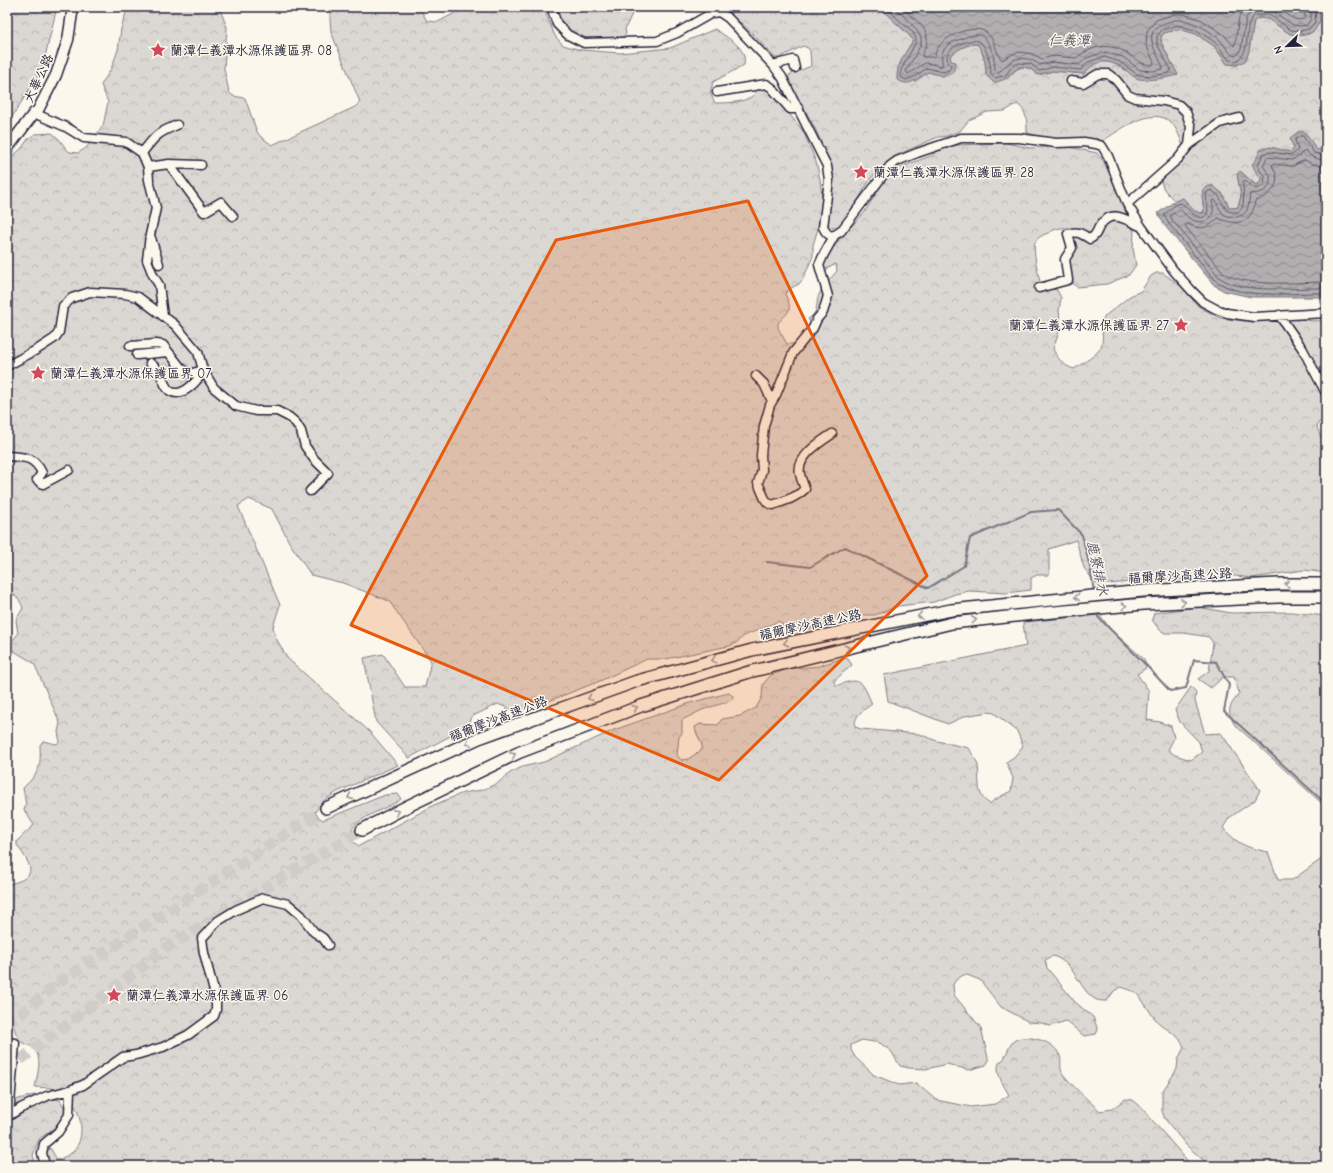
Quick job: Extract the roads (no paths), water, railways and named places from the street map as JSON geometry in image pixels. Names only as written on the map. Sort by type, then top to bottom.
[{"type":"highway","name":"福爾摩沙高速公路","points":[[326,808],[479,738],[638,681],[752,650],[951,610],[1143,591],[1278,584],[1326,584]]},
{"type":"highway","name":"福爾摩沙高速公路","points":[[362,830],[520,752],[641,706],[749,672],[952,623],[1144,604],[1277,597],[1326,597]]},
{"type":"main road","name":"大華公路","points":[[7,149],[34,113],[36,114],[56,75],[68,40],[73,7]]},
{"type":"street","points":[[550,7],[557,24],[568,35],[584,43],[657,41],[677,33],[712,13],[719,12],[728,18],[774,65],[782,77],[827,166],[829,180],[823,228],[829,236],[834,236]]},
{"type":"street","points":[[774,65],[793,60],[795,68]]},
{"type":"street","points":[[1070,81],[1083,83],[1098,74],[1108,74],[1116,80],[1128,95],[1135,98],[1179,104],[1186,112],[1191,127],[1189,145]]},
{"type":"street","points":[[717,92],[766,84],[771,87],[790,109],[798,109]]},
{"type":"street","points":[[36,114],[66,127],[84,138],[126,142],[142,153],[148,167],[149,180],[156,208],[150,235],[147,260],[159,285],[163,316]]},
{"type":"street","points":[[1127,204],[1178,159],[1189,145],[1220,123],[1239,118]]},
{"type":"street","points":[[142,153],[156,136],[161,132],[177,125]]},
{"type":"street","points":[[832,434],[814,446],[804,457],[799,473],[805,489],[801,493],[786,501],[773,505],[768,503],[758,483],[762,470],[761,455],[764,426],[772,401],[776,395],[793,353],[813,328],[817,319],[823,312],[828,296],[820,265],[824,254],[834,236],[841,231],[890,166],[917,153],[961,138],[1018,138],[1056,143],[1084,142],[1102,146],[1108,156],[1127,204],[1141,226],[1174,271],[1203,302],[1227,313],[1254,317],[1326,313]]},
{"type":"street","points":[[148,167],[169,164],[201,165]]},
{"type":"street","points":[[169,164],[204,212],[221,202],[233,216]]},
{"type":"street","points":[[1039,288],[1068,280],[1065,259],[1072,248],[1068,234],[1074,232],[1081,233],[1090,239],[1094,237],[1102,223],[1108,217],[1118,216],[1141,226]]},
{"type":"street","points":[[150,235],[159,264]]},
{"type":"street","points":[[7,366],[55,338],[59,332],[63,306],[72,298],[90,292],[124,294],[138,297],[175,326],[198,352],[203,370],[214,388],[236,406],[256,411],[277,411],[289,417],[296,423],[301,431],[305,446],[314,459],[328,473],[310,491]]},
{"type":"street","points":[[1279,315],[1302,348],[1326,393]]},
{"type":"street","points":[[130,346],[156,344],[163,345],[181,368],[188,374],[203,370]]},
{"type":"street","points":[[137,355],[168,352]]},
{"type":"street","points":[[150,362],[159,372],[168,390],[175,393],[186,390],[200,378],[203,370]]},
{"type":"street","points":[[756,376],[764,384],[772,401]]},
{"type":"street","points":[[7,456],[27,458],[38,465],[42,473],[37,480],[43,484],[69,470]]},
{"type":"street","points":[[8,1116],[47,1096],[83,1085],[123,1057],[136,1055],[163,1047],[188,1035],[214,1016],[216,1010],[216,999],[204,953],[202,938],[218,921],[236,910],[263,898],[288,904],[301,915],[314,932],[323,938],[328,945]]},
{"type":"street","points":[[7,1042],[15,1043],[8,1116]]},
{"type":"street","points":[[45,1166],[42,1152],[44,1144],[58,1132],[69,1115],[70,1090]]},
{"type":"water","name":"仁義潭","points":[[878,7],[1320,7],[1320,22],[1314,31],[1300,35],[1290,34],[1268,19],[1258,18],[1254,21],[1246,60],[1237,65],[1227,64],[1214,46],[1196,34],[1179,29],[1164,33],[1161,37],[1161,42],[1178,75],[1158,79],[1144,80],[1133,77],[1120,66],[1109,62],[1104,62],[1093,65],[1084,74],[1053,71],[1038,75],[1030,68],[1020,67],[1008,78],[994,83],[986,75],[984,59],[977,44],[963,47],[950,56],[951,61],[956,62],[953,73],[943,76],[928,72],[913,82],[905,83],[897,79],[897,74],[902,59],[913,40]]},
{"type":"water","points":[[1299,131],[1305,132],[1316,149],[1326,152],[1326,297],[1251,297],[1224,291],[1214,285],[1165,226],[1158,213],[1175,201],[1183,198],[1194,211],[1200,213],[1204,212],[1202,195],[1203,189],[1212,185],[1222,193],[1229,207],[1238,207],[1241,196],[1237,174],[1240,171],[1256,185],[1260,183],[1261,177],[1257,174],[1252,164],[1256,160],[1260,150],[1270,147],[1290,152],[1294,149],[1290,138]]},
{"type":"waterway","name":"鹿寮排水","points":[[767,562],[810,567],[845,547],[928,588],[964,566],[970,538],[1031,512],[1058,510],[1082,535],[1090,567],[1094,592]]},
{"type":"waterway","name":"鹿寮排水","points":[[1098,612],[1098,617],[1170,691],[1186,688],[1194,660],[1216,662],[1229,685],[1224,711],[1326,804]]},
{"type":"tunnel","points":[[7,1025],[62,980],[326,808]]},
{"type":"tunnel","points":[[7,1070],[172,944],[362,830]]},
{"type":"place","name":"蘭潭仁義潭水源保護區界 08","points":[[158,50]]},
{"type":"place","name":"蘭潭仁義潭水源保護區界 28","points":[[861,172]]},
{"type":"place","name":"蘭潭仁義潭水源保護區界 27","points":[[1181,325]]},
{"type":"place","name":"蘭潭仁義潭水源保護區界 07","points":[[38,373]]},
{"type":"place","name":"蘭潭仁義潭水源保護區界 06","points":[[114,995]]}]
